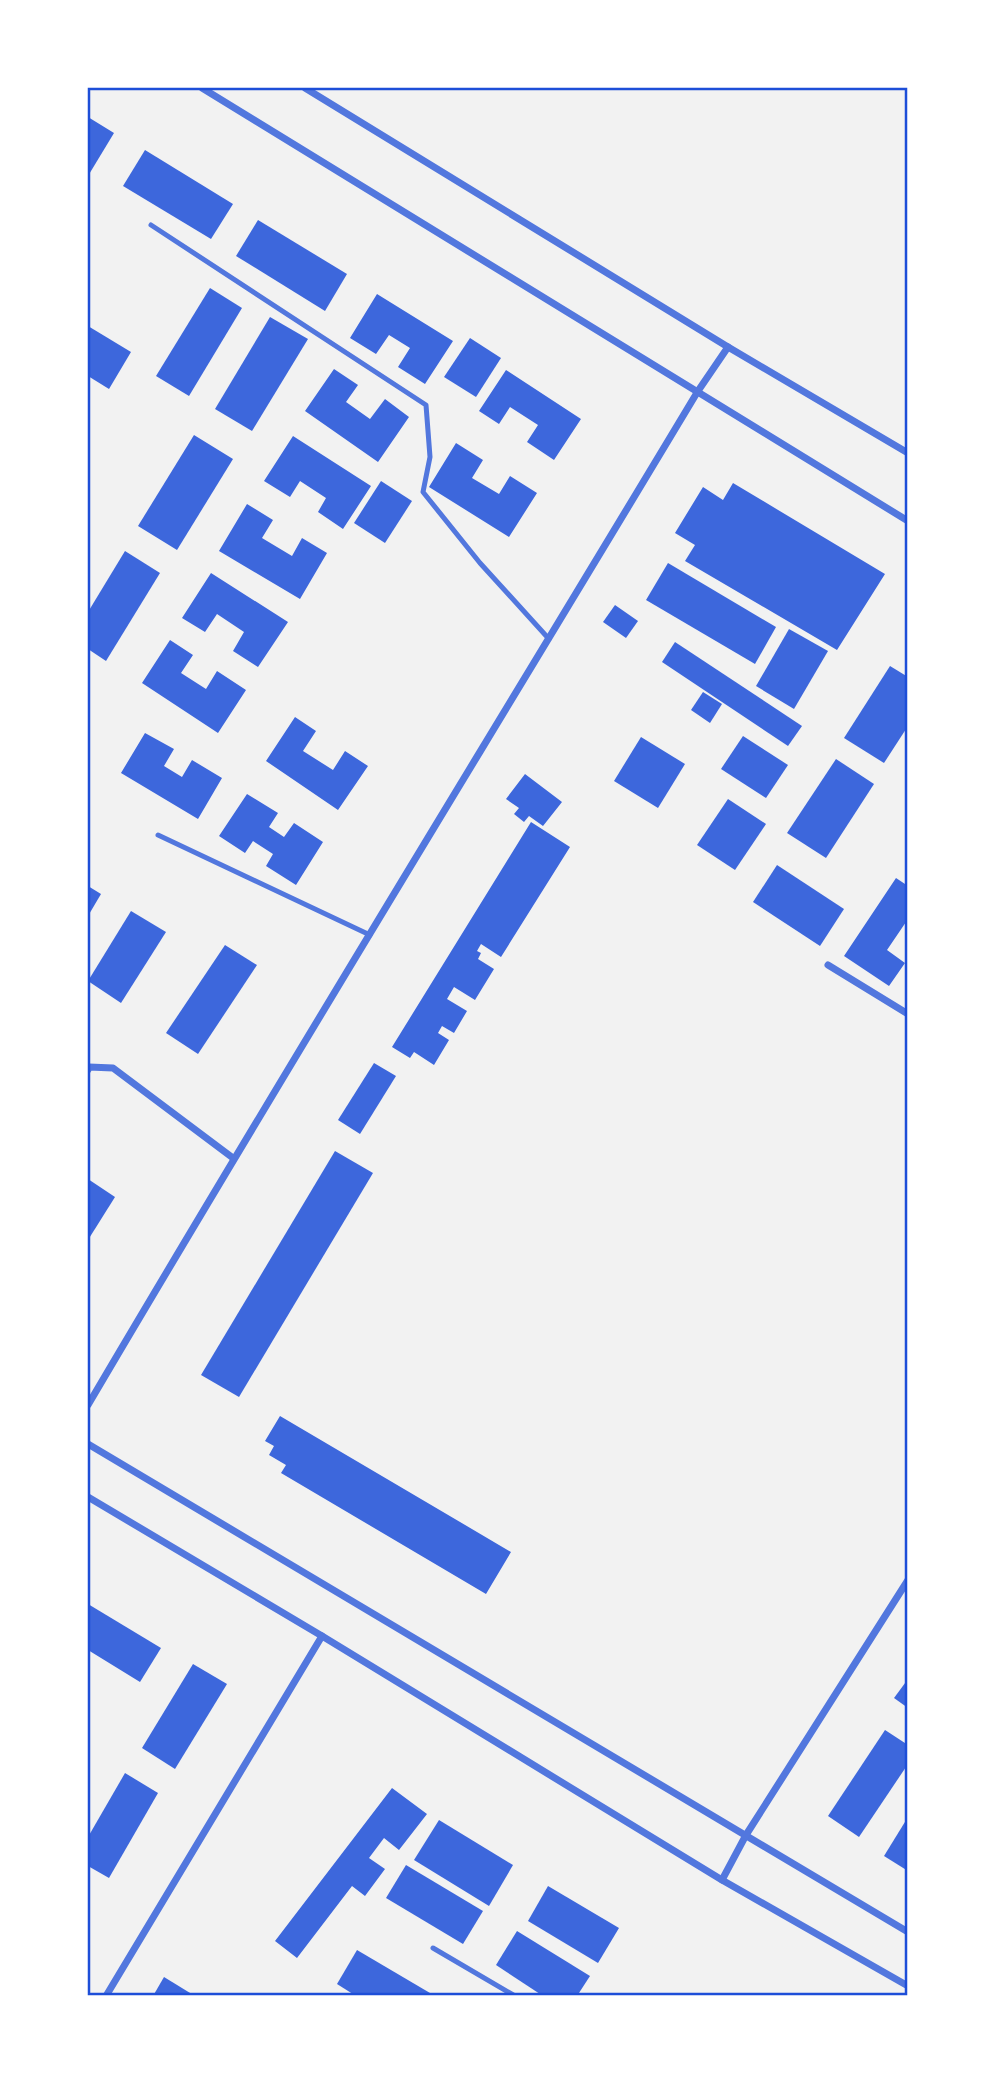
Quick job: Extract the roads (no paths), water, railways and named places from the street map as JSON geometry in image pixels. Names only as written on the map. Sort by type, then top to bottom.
[{"type":"street","points":[[202,88],[908,521]]},
{"type":"street","points":[[305,88],[728,347],[908,453]]},
{"type":"street","points":[[88,1405],[233,1158],[698,391],[728,347]]},
{"type":"street","points":[[828,965],[908,1014]]},
{"type":"street","points":[[88,1070],[89,1067],[113,1068],[233,1158]]},
{"type":"street","points":[[88,1444],[908,1932]]},
{"type":"street","points":[[88,1497],[722,1880],[908,1986]]},
{"type":"street","points":[[722,1880],[746,1835],[908,1580]]},
{"type":"street","points":[[106,1996],[322,1636]]},
{"type":"lane","points":[[151,225],[426,405],[430,457],[423,492],[480,563],[549,639]]},
{"type":"lane","points":[[159,835],[370,935]]},
{"type":"lane","points":[[433,1948],[515,1996]]}]
